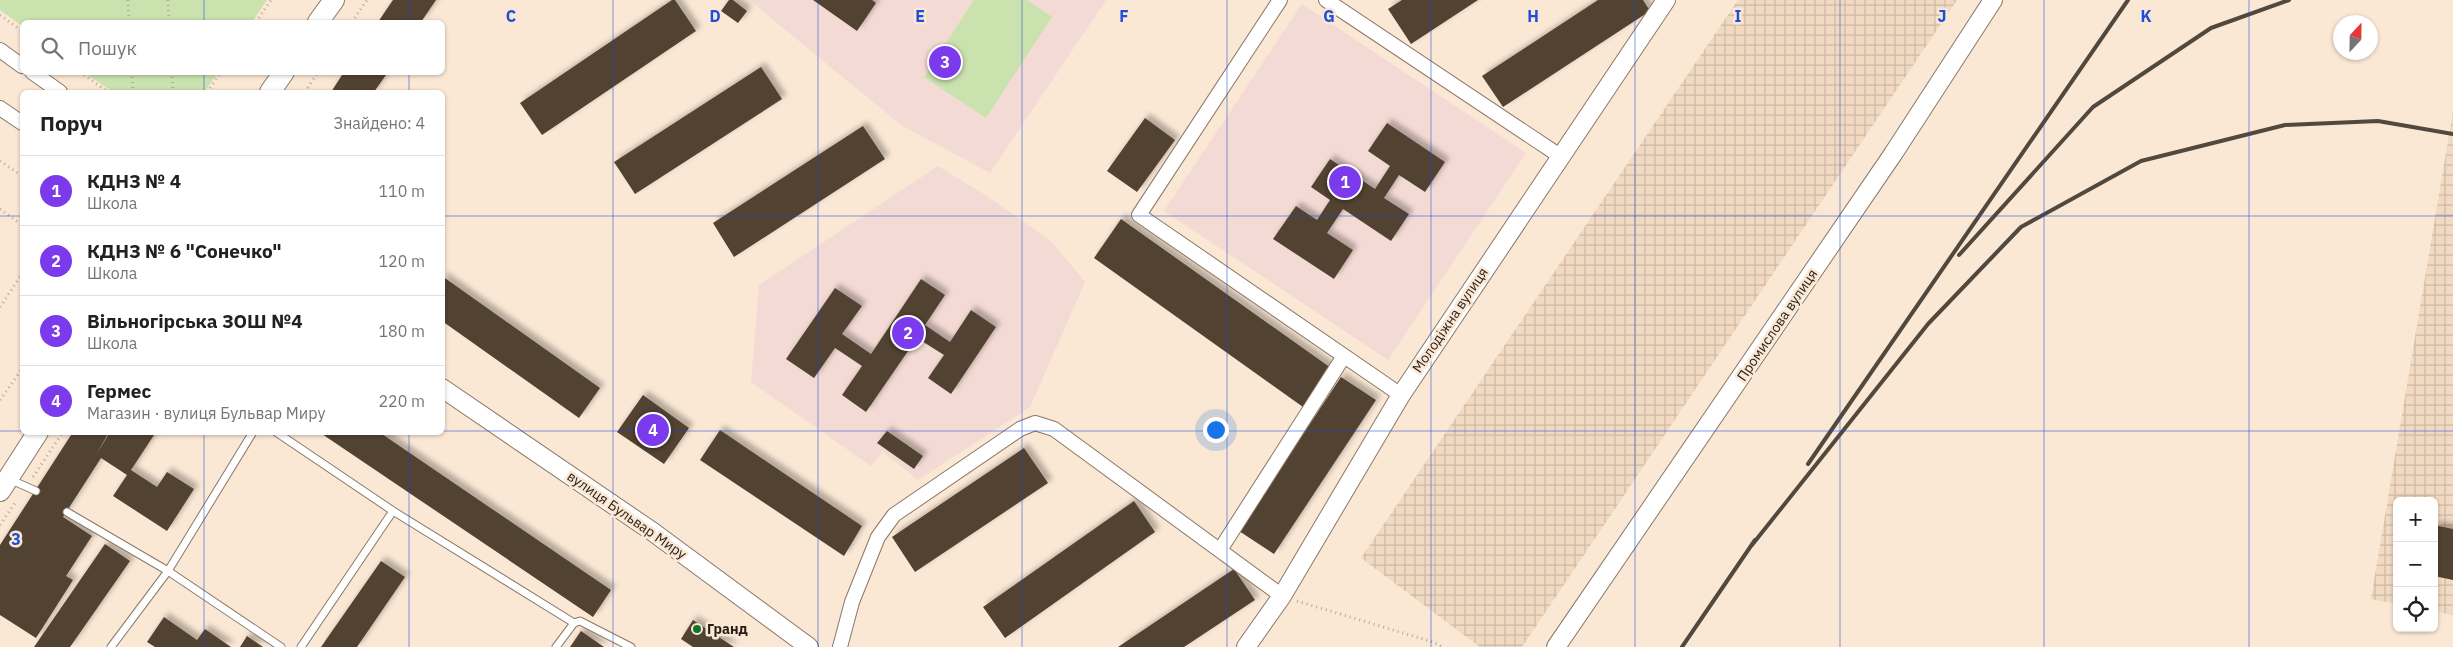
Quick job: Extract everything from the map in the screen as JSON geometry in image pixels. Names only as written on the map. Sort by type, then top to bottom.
[{"type":"main road","points":[[319,20],[334,0]]},
{"type":"main road","points":[[271,90],[282,75]]},
{"type":"main road","points":[[2,481],[36,435]]},
{"type":"street","points":[[1280,0],[1139,214],[1401,395]]},
{"type":"street","points":[[1326,0],[1560,156]]},
{"type":"street","name":"Молодіжна вулиця","points":[[1246,647],[1282,596],[1401,395],[1666,0]]},
{"type":"street","name":"Промислова вулиця","points":[[1556,647],[1893,154],[1993,0]]},
{"type":"street","points":[[0,50],[20,65]]},
{"type":"street","points":[[36,75],[57,90]]},
{"type":"street","points":[[0,108],[20,122]]},
{"type":"street","points":[[1220,550],[1344,356]]},
{"type":"street","name":"вулиця Бульвар Миру","points":[[445,390],[654,532],[809,647]]},
{"type":"street","points":[[840,647],[852,602],[878,537],[894,515],[1020,429],[1035,423],[1054,429],[1282,596]]},
{"type":"lane","points":[[111,647],[168,571],[251,435]]},
{"type":"lane","points":[[280,435],[393,511],[574,623]]},
{"type":"lane","points":[[2,481],[36,492]]},
{"type":"lane","points":[[301,647],[393,511]]},
{"type":"lane","points":[[66,512],[168,571],[281,647]]},
{"type":"lane","points":[[556,647],[574,623],[580,621],[631,647]]},
{"type":"path","points":[[128,0],[129,20]]},
{"type":"path","points":[[168,0],[169,20]]},
{"type":"path","points":[[257,20],[271,0]]},
{"type":"path","points":[[353,20],[367,0]]},
{"type":"path","points":[[0,15],[20,30]]},
{"type":"path","points":[[84,75],[105,90]]},
{"type":"path","points":[[132,75],[133,90]]},
{"type":"path","points":[[172,75],[173,90]]},
{"type":"path","points":[[208,90],[219,75]]},
{"type":"path","points":[[305,90],[316,75]]},
{"type":"path","points":[[0,161],[20,175]]},
{"type":"path","points":[[0,209],[20,224]]},
{"type":"path","points":[[0,307],[20,277]]},
{"type":"path","points":[[0,400],[20,372]]},
{"type":"path","points":[[1282,596],[1433,642],[1442,647]]},
{"type":"shaded area","points":[[749,0],[1106,0],[990,173],[901,125]]},
{"type":"shaded area","points":[[1738,0],[1957,0],[1522,647],[1480,647],[1361,558]]},
{"type":"shaded area","points":[[1302,4],[1526,153],[1388,360],[1164,211]]},
{"type":"shaded area","points":[[2453,111],[2453,615],[2438,612],[2438,497],[2393,497],[2393,603],[2371,599]]},
{"type":"shaded area","points":[[938,166],[990,198],[1052,242],[1085,282],[1030,407],[918,480],[883,452],[871,466],[751,382],[759,285]]},
{"type":"green space","points":[[0,0],[267,0],[253,20],[20,20],[20,25],[0,10]]},
{"type":"green space","points":[[974,0],[1027,0],[1052,17],[986,118],[924,77]]},
{"type":"green space","points":[[88,75],[217,75],[205,90],[110,90]]},
{"type":"building","points":[[393,0],[436,0],[422,20],[379,20]]},
{"type":"building","points":[[672,0],[675,0],[696,31],[542,135],[520,103]]},
{"type":"building","points":[[729,0],[733,0],[747,11],[738,23],[721,11]]},
{"type":"building","points":[[813,0],[872,0],[876,3],[857,31]]},
{"type":"building","points":[[1402,0],[1478,0],[1411,44],[1388,9]]},
{"type":"building","points":[[1598,0],[1643,0],[1650,11],[1503,107],[1482,76]]},
{"type":"building","points":[[761,67],[782,99],[635,194],[614,162]]},
{"type":"building","points":[[342,75],[386,75],[375,90],[332,90]]},
{"type":"building","points":[[1145,118],[1175,140],[1137,192],[1107,171]]},
{"type":"building","points":[[1387,123],[1445,162],[1425,192],[1399,175],[1384,198],[1409,214],[1391,241],[1343,209],[1327,233],[1353,250],[1334,279],[1273,239],[1296,206],[1317,220],[1330,200],[1311,187],[1330,159],[1375,189],[1390,166],[1368,151]]},
{"type":"building","points":[[863,126],[885,159],[734,257],[713,223]]},
{"type":"building","points":[[1121,219],[1331,368],[1303,407],[1094,258]]},
{"type":"building","points":[[445,278],[600,388],[579,418],[445,323]]},
{"type":"building","points":[[921,279],[945,295],[925,325],[950,342],[971,310],[996,327],[951,394],[928,378],[944,355],[917,338],[866,412],[842,395],[862,366],[835,348],[814,378],[786,359],[835,288],[862,306],[842,334],[871,354]]},
{"type":"building","points":[[1341,377],[1376,400],[1274,554],[1239,531]]},
{"type":"building","points":[[643,395],[689,428],[664,464],[617,432]]},
{"type":"building","points":[[720,430],[862,526],[844,556],[700,460]]},
{"type":"building","points":[[887,431],[923,456],[914,469],[877,443]]},
{"type":"building","points":[[71,435],[107,435],[96,455],[108,435],[154,435],[131,470],[157,487],[167,472],[194,489],[167,531],[113,496],[127,475],[101,458],[63,517],[92,536],[66,576],[73,580],[36,638],[0,615],[0,545]]},
{"type":"building","points":[[323,435],[383,435],[611,590],[593,617]]},
{"type":"building","points":[[1024,448],[1048,483],[915,572],[892,537]]},
{"type":"building","points":[[1134,501],[1155,532],[1005,638],[983,607]]},
{"type":"building","points":[[2438,526],[2453,529],[2453,580],[2438,577]]},
{"type":"building","points":[[105,544],[130,561],[70,647],[34,647]]},
{"type":"building","points":[[381,561],[405,577],[357,647],[321,647]]},
{"type":"building","points":[[1234,569],[1255,600],[1184,647],[1118,647]]},
{"type":"building","points":[[164,617],[197,640],[205,629],[231,647],[155,647],[147,642]]},
{"type":"building","name":"Гранд","points":[[693,620],[734,647],[693,647],[681,639]]},
{"type":"building","points":[[581,631],[604,647],[570,647]]},
{"type":"building","points":[[247,636],[263,647],[240,647]]},
{"type":"railway","points":[[1808,464],[2128,0]]},
{"type":"railway","points":[[1959,255],[2093,107],[2211,28],[2289,0]]},
{"type":"railway","points":[[1752,545],[1928,324],[2021,227],[2141,161],[2285,125],[2378,121],[2453,134]]},
{"type":"railway","points":[[1682,647],[1755,540]]},
{"type":"place","name":"Вільногірська ЗОШ №4","points":[[945,62]]},
{"type":"place","name":"КДНЗ № 4","points":[[1345,182]]},
{"type":"place","name":"КДНЗ № 6 \"Сонечко\"","points":[[908,333]]},
{"type":"place","name":"Гермес","points":[[653,430]]},
{"type":"place","name":"Гранд","points":[[697,629]]}]
